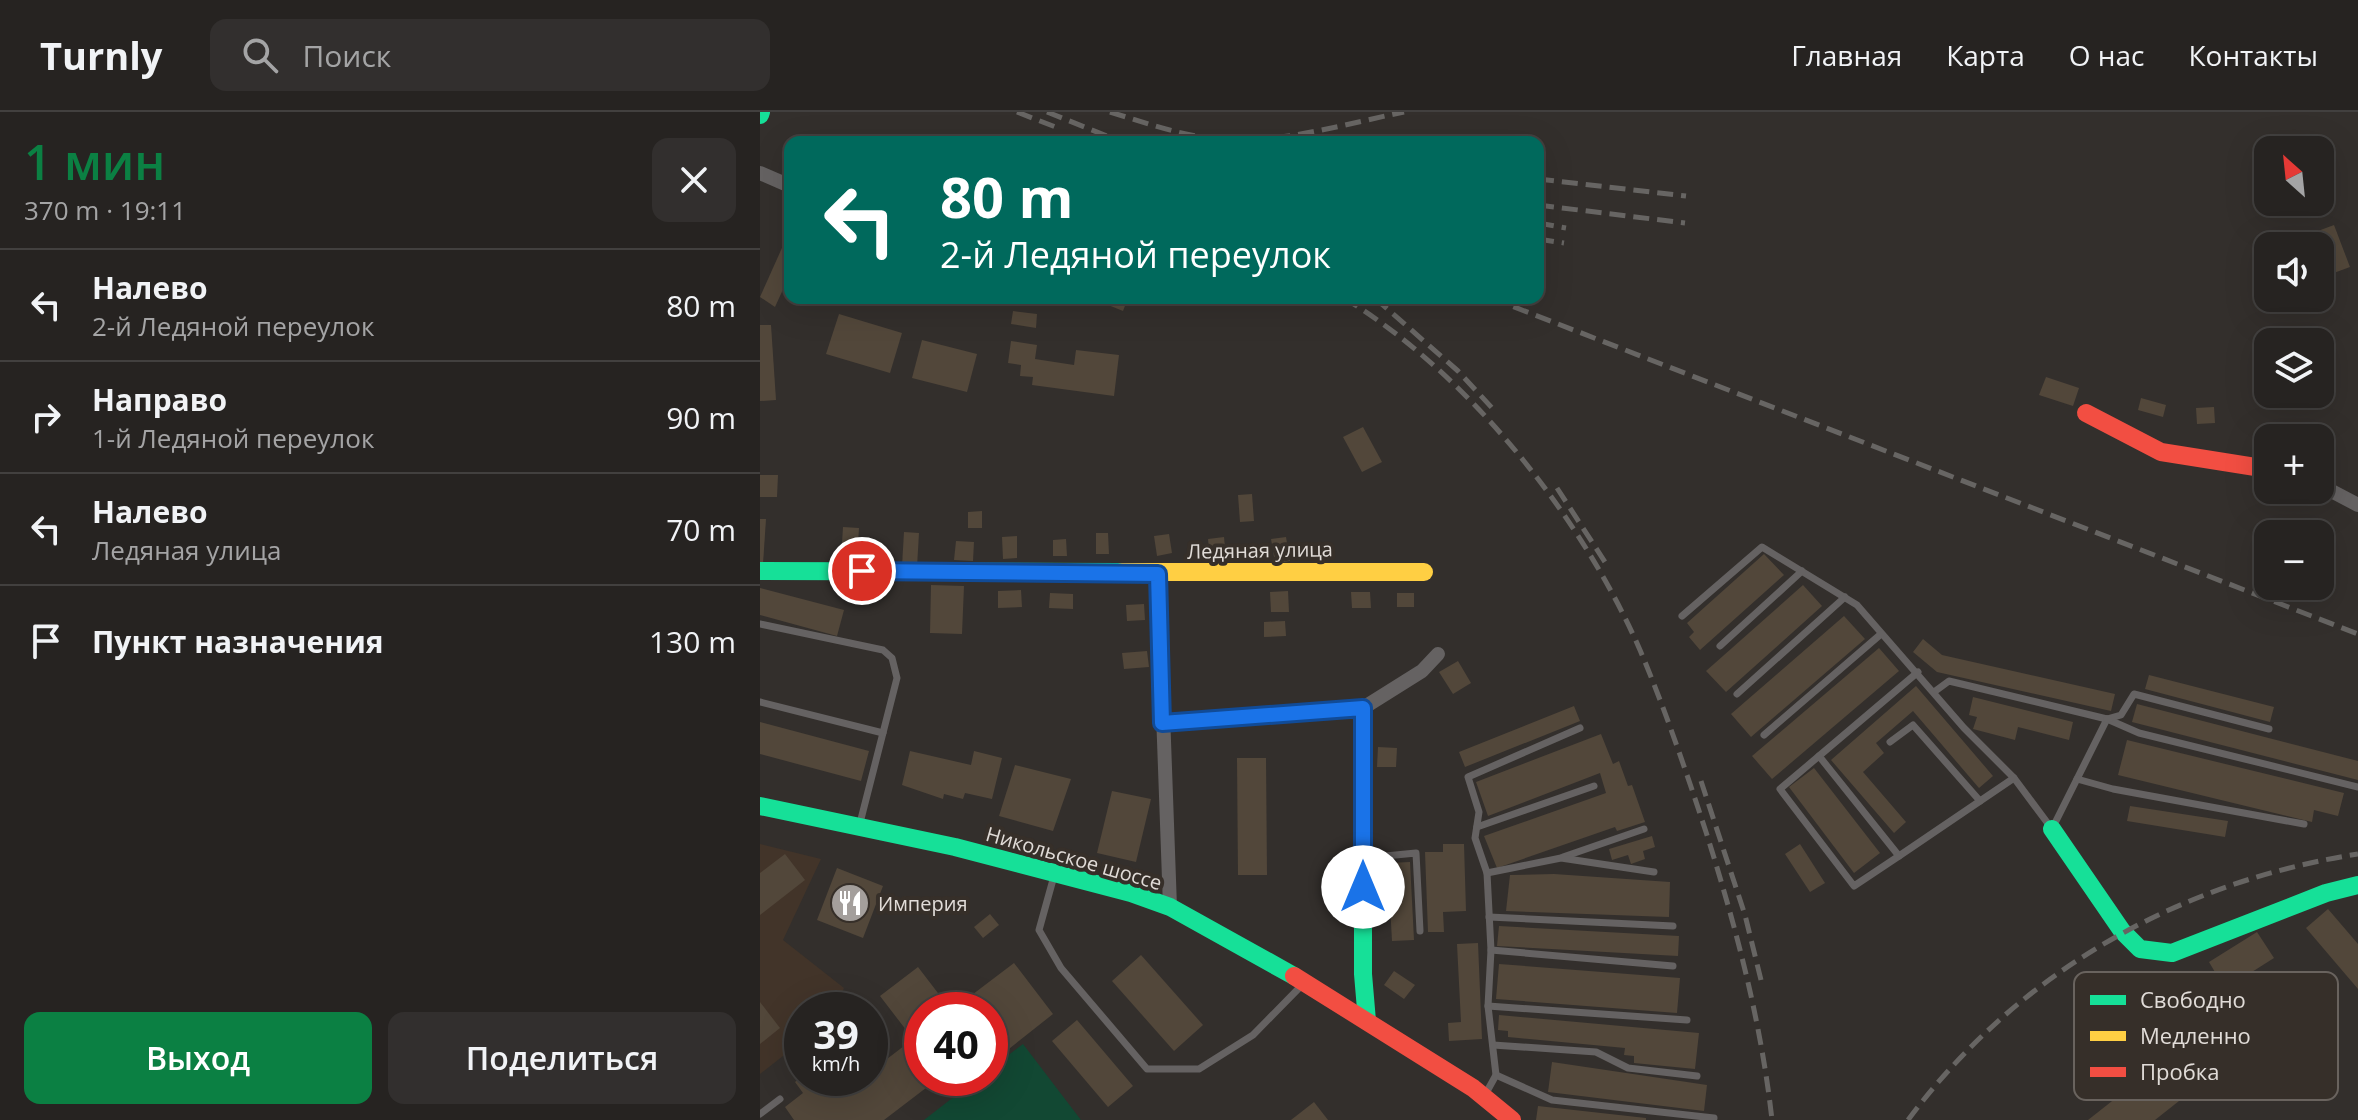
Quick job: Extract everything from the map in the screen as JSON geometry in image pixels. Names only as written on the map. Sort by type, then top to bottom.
[{"type":"street","points":[[760,173],[784,183]]},
{"type":"street","points":[[2086,413],[2161,452],[2254,465]]},
{"type":"street","points":[[2334,492],[2358,505]]},
{"type":"street","name":"Ледяная улица","points":[[760,571],[1158,574],[1299,570],[1424,572]]},
{"type":"street","points":[[1158,574],[1170,907]]},
{"type":"street","points":[[1162,723],[1363,708],[1422,671],[1438,654]]},
{"type":"street","points":[[1363,708],[1363,974],[1367,1021]]},
{"type":"street","name":"Никольское шоссе","points":[[760,806],[955,847],[1170,907],[1305,982],[1484,1097],[1512,1120]]},
{"type":"street","points":[[2052,829],[2122,931],[2140,949],[2172,953],[2326,893],[2358,885]]},
{"type":"lane","points":[[1682,616],[1762,547],[1857,605],[1964,728],[2014,778],[2052,829],[2107,719],[2121,715],[2134,694],[2269,729]]},
{"type":"lane","points":[[1720,646],[1802,571]]},
{"type":"lane","points":[[1737,694],[1845,597]]},
{"type":"lane","points":[[760,624],[883,650],[892,658],[897,678],[859,829]]},
{"type":"lane","points":[[1764,735],[1881,634]]},
{"type":"lane","points":[[1918,672],[1780,789],[1854,886],[2014,778]]},
{"type":"lane","points":[[1934,692],[1949,681],[2107,719],[2139,733],[2358,787]]},
{"type":"lane","points":[[760,702],[883,733]]},
{"type":"lane","points":[[1890,742],[1913,725],[1980,801]]},
{"type":"lane","points":[[1484,1097],[1496,1075],[1488,1006],[1491,950],[1487,873],[1475,838],[1479,812],[1468,777],[1580,728]]},
{"type":"lane","points":[[1819,756],[1899,856]]},
{"type":"lane","points":[[2077,779],[2113,789],[2304,824]]},
{"type":"lane","points":[[1477,827],[1594,786]]},
{"type":"lane","points":[[1487,873],[1561,858],[1644,829]]},
{"type":"lane","points":[[1363,858],[1416,853],[1420,931]]},
{"type":"lane","points":[[1561,858],[1654,872]]},
{"type":"lane","points":[[1054,874],[1039,930],[1061,968],[1147,1069],[1199,1069],[1253,1035],[1305,982]]},
{"type":"lane","points":[[1489,917],[1673,926]]},
{"type":"lane","points":[[1491,950],[1673,966]]},
{"type":"lane","points":[[1488,1006],[1687,1020]]},
{"type":"lane","points":[[1493,1045],[1596,1052],[1628,1068],[1697,1076]]},
{"type":"lane","points":[[1496,1075],[1552,1100],[1714,1118]]},
{"type":"lane","points":[[760,1114],[780,1099]]},
{"type":"shaded area","points":[[760,844],[821,859],[783,940],[844,988],[842,992],[784,992],[784,1055],[760,1074]]},
{"type":"green space","points":[[1023,1044],[1081,1120],[924,1120],[955,1096],[1008,1096],[1008,1055]]},
{"type":"building","points":[[2334,225],[2350,267],[2334,273],[2334,232],[2315,232]]},
{"type":"building","points":[[784,243],[784,287],[775,307],[760,297]]},
{"type":"building","points":[[1106,304],[1126,304],[1123,311]]},
{"type":"building","points":[[1013,311],[1037,314],[1036,328],[1011,324]]},
{"type":"building","points":[[839,314],[902,333],[890,373],[826,354]]},
{"type":"building","points":[[760,325],[771,325],[776,400],[760,401]]},
{"type":"building","points":[[922,340],[977,354],[967,392],[912,378]]},
{"type":"building","points":[[1011,341],[1037,345],[1035,359],[1074,365],[1076,350],[1119,355],[1114,396],[1032,385],[1033,377],[1020,376],[1021,365],[1008,363]]},
{"type":"building","points":[[2046,377],[2079,388],[2073,406],[2039,395]]},
{"type":"building","points":[[2141,398],[2166,405],[2163,417],[2138,410]]},
{"type":"building","points":[[2214,407],[2215,423],[2197,424],[2196,408]]},
{"type":"building","points":[[1363,427],[1382,462],[1362,472],[1343,437]]},
{"type":"building","points":[[760,475],[778,475],[777,497],[760,497]]},
{"type":"building","points":[[1252,494],[1254,521],[1240,522],[1238,495]]},
{"type":"building","points":[[982,511],[982,528],[968,528],[968,512]]},
{"type":"building","points":[[760,519],[766,519],[763,564],[760,564]]},
{"type":"building","points":[[843,527],[859,528],[857,561],[841,560]]},
{"type":"building","points":[[904,532],[919,533],[917,567],[902,566]]},
{"type":"building","points":[[1096,533],[1108,533],[1109,554],[1096,554]]},
{"type":"building","points":[[1169,534],[1172,553],[1157,556],[1154,536]]},
{"type":"building","points":[[1017,536],[1017,558],[1003,559],[1002,537]]},
{"type":"building","points":[[1224,537],[1226,558],[1210,559],[1208,539]]},
{"type":"building","points":[[1286,537],[1290,561],[1275,563],[1271,539]]},
{"type":"building","points":[[1066,539],[1067,556],[1053,556],[1053,540]]},
{"type":"building","points":[[956,541],[974,542],[973,561],[954,560]]},
{"type":"building","points":[[868,543],[879,544],[878,569],[866,569]]},
{"type":"building","points":[[1764,554],[1784,575],[1700,650],[1689,637],[1694,632],[1687,623]]},
{"type":"building","points":[[931,585],[964,586],[962,634],[930,633]]},
{"type":"building","points":[[1803,585],[1822,606],[1726,692],[1706,671]]},
{"type":"building","points":[[760,588],[844,610],[837,636],[760,615]]},
{"type":"building","points":[[1021,590],[1022,607],[998,608],[998,591]]},
{"type":"building","points":[[1288,591],[1289,612],[1271,612],[1270,592]]},
{"type":"building","points":[[1351,592],[1370,592],[1371,608],[1352,608]]},
{"type":"building","points":[[1050,593],[1073,594],[1073,609],[1049,608]]},
{"type":"building","points":[[1397,593],[1414,593],[1414,607],[1397,607]]},
{"type":"building","points":[[1144,604],[1145,620],[1127,621],[1126,605]]},
{"type":"building","points":[[1844,616],[1865,639],[1751,737],[1731,714]]},
{"type":"building","points":[[1285,621],[1286,636],[1264,637],[1264,622]]},
{"type":"building","points":[[1923,639],[1942,655],[2115,694],[2111,711],[1937,672],[1913,652]]},
{"type":"building","points":[[1879,648],[1899,671],[1772,779],[1752,756]]},
{"type":"building","points":[[1147,651],[1149,667],[1124,669],[1122,653]]},
{"type":"building","points":[[1458,661],[1471,683],[1453,694],[1439,672]]},
{"type":"building","points":[[2149,675],[2274,707],[2270,722],[2145,689]]},
{"type":"building","points":[[1916,686],[1993,776],[1979,788],[1913,711],[1876,743],[1884,753],[1863,772],[1906,822],[1894,833],[1831,760]]},
{"type":"building","points":[[1973,697],[2073,722],[2069,740],[2018,727],[2015,740],[1973,729],[1977,717],[1969,715]]},
{"type":"building","points":[[2137,704],[2358,761],[2358,780],[2132,722]]},
{"type":"building","points":[[1574,706],[1580,721],[1465,767],[1459,752]]},
{"type":"building","points":[[760,722],[869,751],[861,781],[760,754]]},
{"type":"building","points":[[1601,734],[1613,764],[1619,761],[1628,786],[1632,785],[1645,822],[1617,831],[1615,827],[1497,868],[1484,836],[1606,793],[1600,773],[1488,816],[1476,782]]},
{"type":"building","points":[[2127,740],[2344,793],[2338,816],[2314,810],[2312,822],[2118,775]]},
{"type":"building","points":[[1378,747],[1397,748],[1396,767],[1377,767]]},
{"type":"building","points":[[910,751],[971,765],[974,751],[1002,758],[992,799],[965,793],[963,799],[944,794],[943,799],[902,785]]},
{"type":"building","points":[[1237,758],[1266,758],[1267,875],[1238,875]]},
{"type":"building","points":[[1015,765],[1071,779],[1053,831],[999,816]]},
{"type":"building","points":[[1814,768],[1880,853],[1854,873],[1789,787]]},
{"type":"building","points":[[1112,791],[1151,799],[1136,862],[1097,853]]},
{"type":"building","points":[[2130,806],[2228,821],[2225,837],[2127,821]]},
{"type":"building","points":[[1652,836],[1655,847],[1643,851],[1645,859],[1631,864],[1628,855],[1612,860],[1609,849]]},
{"type":"building","points":[[1443,844],[1464,844],[1466,911],[1443,912],[1444,932],[1428,932],[1425,852],[1443,852]]},
{"type":"building","points":[[1800,844],[1825,883],[1810,892],[1785,854]]},
{"type":"building","points":[[785,854],[805,880],[760,915],[760,873]]},
{"type":"building","points":[[1410,862],[1414,940],[1392,941],[1390,905],[1376,906],[1375,872],[1389,871],[1389,863]]},
{"type":"building","name":"Империя","points":[[837,868],[883,886],[863,938],[817,920]]},
{"type":"building","points":[[1554,874],[1670,882],[1669,917],[1506,911],[1510,875]]},
{"type":"building","points":[[2328,909],[2358,944],[2358,989],[2306,928]]},
{"type":"building","points":[[990,914],[999,925],[983,938],[974,927]]},
{"type":"building","points":[[1499,926],[1679,936],[1678,956],[1497,946]]},
{"type":"building","points":[[2257,932],[2274,958],[2252,972],[2215,972],[2209,962]]},
{"type":"building","points":[[1478,943],[1482,1039],[1449,1041],[1448,1023],[1461,1022],[1457,944]]},
{"type":"building","points":[[1141,955],[1203,1025],[1174,1051],[1112,981]]},
{"type":"building","points":[[1014,963],[1053,1014],[1008,1050],[1008,992],[976,992]]},
{"type":"building","points":[[1499,964],[1680,978],[1677,1013],[1496,999]]},
{"type":"building","points":[[918,967],[937,992],[904,992],[904,1027],[888,1006],[888,992],[885,992]]},
{"type":"building","points":[[1394,971],[1415,985],[1404,999],[1384,985]]},
{"type":"building","points":[[760,1002],[780,1028],[760,1044]]},
{"type":"building","points":[[1499,1015],[1699,1033],[1695,1069],[1634,1063],[1634,1056],[1624,1055],[1625,1048],[1508,1037],[1508,1031],[1498,1030]]},
{"type":"building","points":[[1077,1020],[1133,1086],[1108,1107],[1052,1041]]},
{"type":"building","points":[[904,1046],[904,1096],[915,1096],[884,1120],[794,1120],[785,1107],[799,1096],[888,1096],[888,1058]]},
{"type":"building","points":[[1552,1062],[1707,1085],[1704,1111],[1548,1092]]},
{"type":"building","points":[[2113,1100],[2180,1100],[2155,1120],[2088,1120]]},
{"type":"building","points":[[1314,1102],[1328,1120],[1291,1120]]},
{"type":"building","points":[[1538,1106],[1646,1118],[1646,1120],[1536,1120]]},
{"type":"railway","points":[[1017,112],[1058,128]]},
{"type":"railway","points":[[1047,112],[1107,136]]},
{"type":"railway","points":[[1110,112],[1198,136]]},
{"type":"railway","points":[[1285,136],[1404,112]]},
{"type":"railway","points":[[1544,180],[1686,196]]},
{"type":"railway","points":[[1544,206],[1685,223]]},
{"type":"railway","points":[[1544,224],[1566,228]]},
{"type":"railway","points":[[1544,240],[1564,243]]},
{"type":"railway","points":[[1353,304],[1390,329],[1434,366],[1477,407],[1517,452],[1587,549],[1616,600],[1658,695],[1717,868],[1754,1010],[1772,1120]]},
{"type":"railway","points":[[1382,304],[1458,371],[1494,410]]},
{"type":"railway","points":[[1506,304],[2358,634]]},
{"type":"railway","points":[[1557,488],[1605,562]]},
{"type":"railway","points":[[1701,781],[1745,915],[1761,980]]},
{"type":"railway","points":[[1908,1120],[1951,1068],[1999,1020],[2051,979],[2106,942],[2165,912],[2227,887],[2291,867],[2358,854]]},
{"type":"traffic: fast","points":[[760,571],[1122,572]]},
{"type":"traffic: fast","points":[[1162,723],[1363,708],[1363,974],[1367,1021]]},
{"type":"traffic: fast","points":[[760,806],[955,847],[1131,893],[1170,907],[1294,976]]},
{"type":"traffic: fast","points":[[2052,829],[2122,931],[2140,949],[2172,953],[2326,893],[2358,885]]},
{"type":"traffic: slow","points":[[1122,572],[1424,572]]},
{"type":"traffic: jam","points":[[2086,413],[2161,452],[2254,467]]},
{"type":"traffic: jam","points":[[1294,976],[1473,1088],[1512,1120]]},
{"type":"place","name":"Империя","points":[[850,903]]},
{"type":"route","points":[[862,571],[1158,574],[1162,723],[1363,708],[1363,887]]}]
